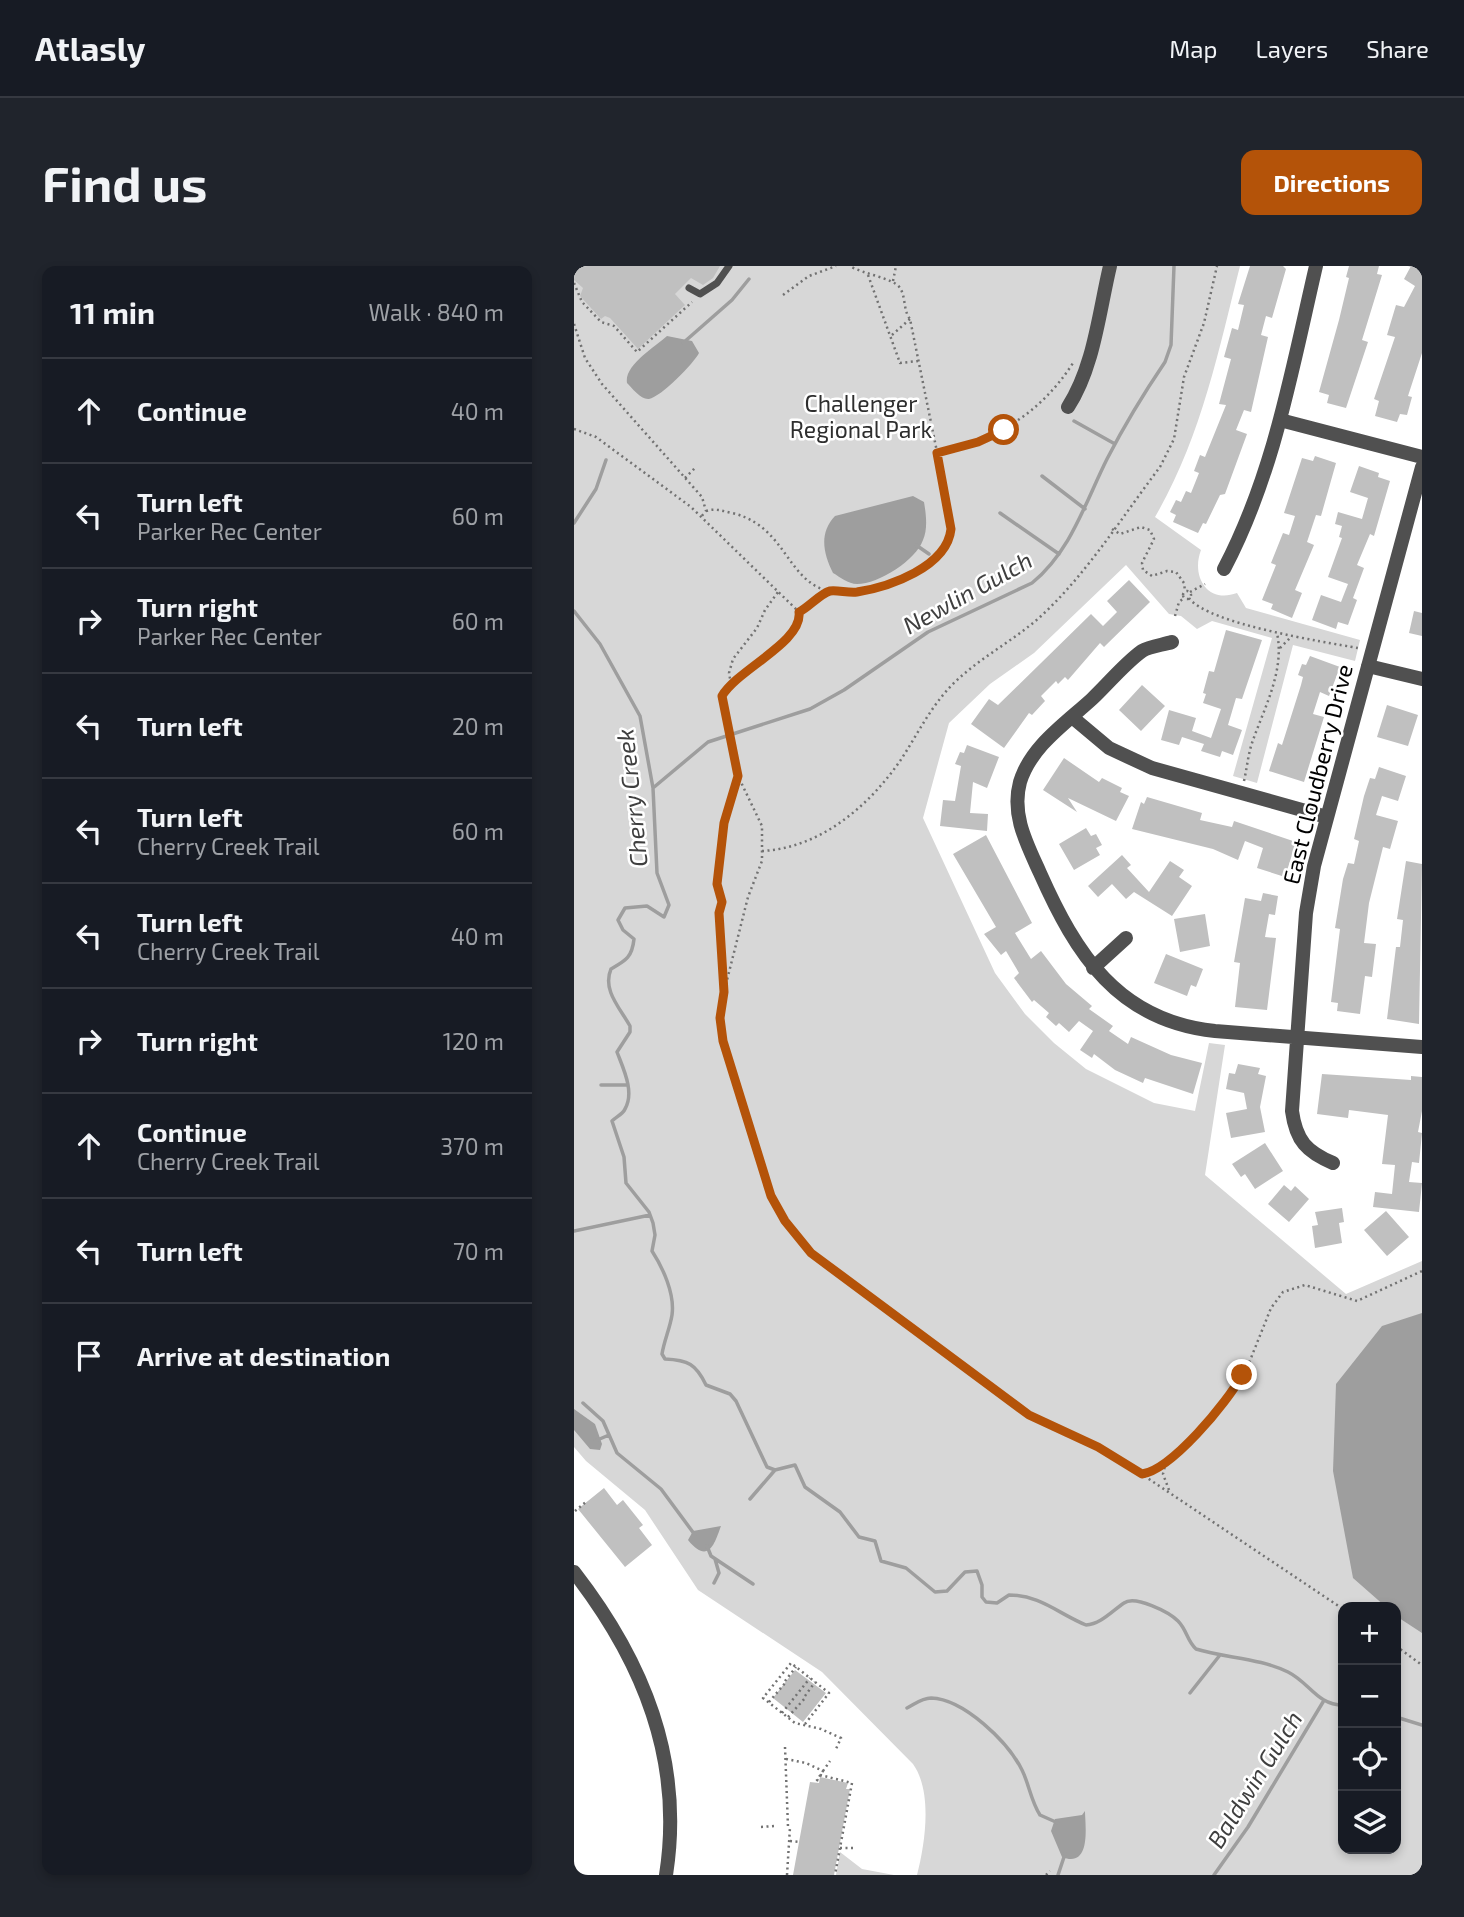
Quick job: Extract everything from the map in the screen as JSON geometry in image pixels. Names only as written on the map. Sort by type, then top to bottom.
[{"type":"street","points":[[1069,407],[1080,388],[1087,366],[1110,266]]},
{"type":"street","points":[[1224,569],[1256,499],[1280,420],[1316,266]]},
{"type":"street","points":[[1280,420],[1422,457]]},
{"type":"street","name":"East Cloudberry Drive","points":[[1333,1163],[1305,1148],[1294,1122],[1297,1037],[1309,890],[1422,467]]},
{"type":"street","points":[[1172,642],[1143,650],[1044,743],[1028,764],[1018,791],[1017,812],[1023,836],[1059,916],[1093,968],[1135,1003],[1185,1025],[1422,1047]]},
{"type":"street","points":[[1368,666],[1422,679]]},
{"type":"street","points":[[1072,717],[1109,748],[1152,768],[1327,817]]},
{"type":"street","points":[[1093,968],[1126,938]]},
{"type":"street","points":[[574,1572],[622,1640],[654,1717],[668,1795],[666,1875]]},
{"type":"lane","points":[[690,288],[700,294],[717,283],[729,266]]},
{"type":"path","points":[[783,295],[808,276],[836,266]]},
{"type":"path","points":[[706,511],[729,512],[758,524],[804,579],[829,591],[855,592],[895,581],[914,572],[944,548],[950,536],[950,516],[910,319],[905,313],[901,288],[892,281],[850,266]]},
{"type":"path","points":[[892,281],[896,266]]},
{"type":"path","points":[[762,851],[805,843],[866,802],[883,784],[946,692],[973,666],[1051,606],[1112,529],[1160,467],[1174,439],[1184,377],[1204,323],[1217,266]]},
{"type":"path","points":[[868,274],[901,363],[918,361]]},
{"type":"path","points":[[574,284],[579,286],[582,302],[601,322],[614,326],[637,352],[700,294]]},
{"type":"path","points":[[891,335],[910,319]]},
{"type":"path","points":[[574,324],[585,358],[602,384],[702,497],[706,511]]},
{"type":"path","points":[[937,453],[986,439],[1023,418],[1056,387],[1077,357]]},
{"type":"path","points":[[574,429],[596,437],[701,517],[799,612],[799,624],[793,634],[731,684],[722,696],[738,776],[761,821],[762,851],[724,992]]},
{"type":"path","points":[[685,478],[695,468]]},
{"type":"path","points":[[701,517],[706,511]]},
{"type":"path","points":[[1112,529],[1120,534],[1141,527],[1150,530],[1154,539],[1142,563],[1143,570],[1152,576],[1167,571],[1176,572],[1184,583],[1189,598]]},
{"type":"path","points":[[1175,616],[1187,592],[1205,584]]},
{"type":"path","points":[[799,612],[829,591]]},
{"type":"path","points":[[731,684],[732,662],[756,630],[778,592]]},
{"type":"path","points":[[1184,598],[1189,598],[1209,612],[1277,633],[1361,648]]},
{"type":"path","points":[[1244,782],[1252,743],[1267,711],[1280,648],[1277,633]]},
{"type":"path","points":[[1280,648],[1292,636]]},
{"type":"path","points":[[738,776],[724,823],[717,884],[722,902],[719,913],[724,992],[721,1029],[771,1196],[800,1242],[837,1275],[1029,1415],[1098,1447],[1142,1474],[1338,1606]]},
{"type":"path","points":[[1142,1474],[1165,1466],[1232,1392],[1249,1363],[1271,1308],[1283,1292],[1305,1285],[1357,1301],[1422,1271]]},
{"type":"path","points":[[1165,1466],[1163,1475],[1169,1492]]},
{"type":"path","points":[[575,1510],[587,1501]]},
{"type":"path","points":[[1401,1650],[1422,1665]]},
{"type":"path","points":[[805,1724],[829,1693],[791,1663],[763,1698],[788,1717],[805,1724],[841,1738],[836,1749]]},
{"type":"path","points":[[768,1703],[796,1667]]},
{"type":"path","points":[[782,1713],[810,1678]]},
{"type":"path","points":[[788,1717],[815,1682]]},
{"type":"path","points":[[785,1747],[790,1841],[787,1875]]},
{"type":"path","points":[[786,1759],[806,1763],[823,1771]]},
{"type":"path","points":[[820,1781],[817,1780],[830,1761]]},
{"type":"path","points":[[820,1776],[852,1782],[835,1875]]},
{"type":"path","points":[[761,1827],[775,1826]]},
{"type":"path","points":[[790,1841],[800,1842]]},
{"type":"path","points":[[840,1848],[853,1848]]},
{"type":"path","points":[[1045,1875],[1049,1871]]},
{"type":"green space","name":"Challenger Regional Park","points":[[574,266],[1240,266],[1216,363],[1196,426],[1185,457],[1155,517],[1201,550],[1198,569],[1200,578],[1210,591],[1217,595],[1237,593],[1246,608],[1360,640],[1355,661],[1293,645],[1257,783],[1233,776],[1272,638],[1212,621],[1197,629],[1181,616],[1169,614],[1126,565],[1034,653],[990,684],[949,723],[923,818],[995,973],[1025,1014],[1054,1043],[1086,1069],[1154,1103],[1195,1111],[1209,1043],[1225,1045],[1205,1175],[1346,1294],[1422,1261],[1422,1875],[917,1875],[926,1818],[923,1789],[913,1764],[822,1672],[698,1590],[645,1510],[586,1461],[574,1447]]},
{"type":"green space","points":[[840,1852],[862,1869],[894,1875],[836,1875]]},
{"type":"shaded area","points":[[667,336],[692,341],[699,353],[669,386],[654,397],[643,398],[627,383],[627,376],[635,363]]},
{"type":"shaded area","points":[[913,496],[924,502],[926,531],[919,548],[905,563],[896,570],[866,583],[850,583],[833,573],[824,543],[827,529],[835,516]]},
{"type":"shaded area","points":[[1422,1313],[1422,1633],[1401,1619],[1401,1602],[1380,1602],[1353,1578],[1333,1471],[1336,1384],[1382,1326]]},
{"type":"shaded area","points":[[574,1409],[595,1424],[602,1444],[600,1450],[590,1449],[574,1430]]},
{"type":"shaded area","points":[[721,1526],[710,1549],[706,1551],[695,1548],[688,1540],[693,1531]]},
{"type":"shaded area","points":[[1085,1811],[1086,1834],[1082,1851],[1078,1857],[1072,1859],[1062,1857],[1051,1831],[1055,1819],[1082,1815]]},
{"type":"building","points":[[574,266],[720,266],[713,278],[703,285],[691,278],[675,294],[685,305],[638,349],[610,318],[605,316],[601,319],[580,296],[583,288],[574,280]]},
{"type":"building","points":[[1250,266],[1283,266],[1286,269],[1272,318],[1266,316],[1261,335],[1268,337],[1251,412],[1244,410],[1236,430],[1247,434],[1225,494],[1220,495],[1206,524],[1203,523],[1198,533],[1173,522],[1176,515],[1170,512],[1176,500],[1181,502],[1186,491],[1191,493],[1199,473],[1194,471],[1200,455],[1205,457],[1226,405],[1219,404],[1231,359],[1224,357],[1232,328],[1238,330],[1244,305],[1238,304]]},
{"type":"building","points":[[1349,266],[1379,266],[1377,274],[1382,275],[1362,340],[1368,342],[1346,408],[1327,403],[1329,395],[1319,392],[1349,278],[1346,277]]},
{"type":"building","points":[[1411,266],[1422,266],[1422,353],[1408,396],[1412,397],[1407,415],[1400,414],[1397,422],[1375,416],[1379,401],[1374,399],[1395,337],[1387,335],[1396,305],[1404,307],[1415,286],[1404,279]]},
{"type":"building","points":[[1315,456],[1336,463],[1321,516],[1316,515],[1307,542],[1314,545],[1295,590],[1302,593],[1292,618],[1271,609],[1273,604],[1262,600],[1276,565],[1271,563],[1283,533],[1289,535],[1295,516],[1284,513],[1302,458],[1313,461]]},
{"type":"building","points":[[1359,466],[1379,473],[1378,477],[1390,481],[1374,536],[1370,534],[1357,565],[1364,568],[1353,598],[1357,600],[1348,625],[1338,622],[1336,629],[1312,620],[1321,595],[1341,602],[1348,584],[1328,577],[1342,538],[1339,537],[1342,526],[1335,524],[1338,512],[1362,519],[1368,498],[1350,492]]},
{"type":"building","points":[[1129,580],[1150,602],[1104,647],[1100,643],[1068,680],[1065,677],[1058,684],[1056,681],[1041,696],[1045,701],[1032,715],[1029,713],[1004,748],[971,724],[989,699],[998,705],[1091,614],[1103,626],[1117,612],[1107,601]]},
{"type":"building","points":[[1414,611],[1422,613],[1422,636],[1409,633]]},
{"type":"building","points":[[1226,630],[1262,640],[1242,699],[1236,698],[1228,725],[1242,730],[1233,755],[1222,751],[1220,757],[1201,751],[1204,744],[1182,737],[1179,745],[1161,740],[1169,710],[1196,718],[1192,731],[1211,738],[1221,709],[1203,703],[1206,694],[1203,693],[1209,671],[1214,672]]},
{"type":"building","points":[[1310,656],[1340,667],[1329,696],[1320,692],[1313,714],[1324,717],[1304,782],[1269,771],[1278,743],[1282,745],[1301,685],[1303,677],[1298,675],[1302,664],[1306,665]]},
{"type":"building","points":[[1142,685],[1165,706],[1141,731],[1119,710]]},
{"type":"building","points":[[1387,705],[1418,715],[1408,746],[1377,737]]},
{"type":"building","points":[[967,745],[999,757],[987,788],[973,782],[970,813],[988,814],[987,831],[940,826],[943,800],[955,801],[961,766],[955,764],[960,752],[964,753]]},
{"type":"building","points":[[1064,758],[1099,782],[1102,778],[1122,788],[1120,792],[1129,796],[1116,821],[1068,798],[1077,812],[1043,790]]},
{"type":"building","points":[[1379,767],[1406,776],[1398,801],[1382,796],[1376,815],[1398,821],[1390,849],[1383,847],[1369,903],[1364,943],[1376,944],[1372,977],[1365,976],[1360,1014],[1337,1011],[1338,1003],[1331,1002],[1340,929],[1335,928],[1343,879],[1348,863],[1354,864],[1359,841],[1354,839],[1364,796],[1370,778],[1375,779]]},
{"type":"building","points":[[1147,797],[1202,813],[1200,820],[1232,827],[1234,821],[1296,842],[1285,877],[1257,868],[1263,848],[1245,841],[1238,860],[1213,849],[1132,829],[1141,802],[1144,804]]},
{"type":"building","points":[[1086,828],[1091,836],[1096,834],[1102,845],[1096,848],[1100,855],[1074,870],[1059,844]]},
{"type":"building","points":[[986,835],[1032,923],[1015,933],[1031,959],[1041,951],[1066,984],[1092,1006],[1089,1009],[1113,1026],[1109,1031],[1128,1044],[1131,1037],[1171,1055],[1202,1063],[1193,1094],[1145,1078],[1143,1083],[1115,1070],[1094,1054],[1092,1058],[1080,1050],[1093,1031],[1079,1021],[1069,1032],[1059,1023],[1056,1026],[1046,1017],[1049,1013],[1034,1000],[1032,1002],[1014,978],[1019,973],[1006,951],[1001,955],[984,934],[996,927],[953,854]]},
{"type":"building","points":[[1122,855],[1131,865],[1127,868],[1149,892],[1170,861],[1184,870],[1179,877],[1192,886],[1172,916],[1134,892],[1126,899],[1112,884],[1098,897],[1088,886]]},
{"type":"building","points":[[1406,861],[1422,864],[1419,1024],[1387,1019],[1396,947],[1400,947],[1403,920],[1397,919]]},
{"type":"building","points":[[1263,893],[1278,896],[1275,915],[1269,914],[1265,937],[1276,938],[1267,1010],[1235,1007],[1240,963],[1234,962],[1245,898],[1261,901]]},
{"type":"building","points":[[1205,914],[1210,946],[1180,952],[1174,919]]},
{"type":"building","points":[[1166,954],[1203,969],[1196,987],[1191,985],[1187,996],[1154,983]]},
{"type":"building","points":[[1238,1064],[1260,1068],[1258,1074],[1266,1076],[1260,1107],[1265,1132],[1231,1138],[1226,1113],[1247,1109],[1244,1093],[1226,1089],[1229,1073],[1235,1074]]},
{"type":"building","points":[[1322,1074],[1411,1080],[1411,1076],[1422,1077],[1419,1163],[1412,1162],[1409,1182],[1422,1183],[1419,1212],[1373,1207],[1375,1192],[1392,1194],[1395,1165],[1382,1164],[1388,1115],[1349,1110],[1348,1118],[1317,1114]]},
{"type":"building","points":[[1265,1143],[1283,1171],[1255,1189],[1245,1174],[1241,1177],[1232,1164]]},
{"type":"building","points":[[1284,1185],[1291,1191],[1295,1186],[1309,1199],[1289,1222],[1268,1204]]},
{"type":"building","points":[[1342,1208],[1344,1222],[1339,1223],[1342,1243],[1315,1248],[1312,1226],[1318,1225],[1315,1212]]},
{"type":"building","points":[[1386,1211],[1409,1237],[1387,1256],[1364,1230]]},
{"type":"building","points":[[604,1488],[617,1505],[623,1500],[643,1525],[639,1528],[652,1545],[625,1567],[578,1509]]},
{"type":"building","points":[[795,1670],[826,1693],[803,1722],[773,1698]]},
{"type":"building","points":[[820,1777],[848,1783],[846,1789],[850,1789],[834,1875],[793,1875],[810,1782],[819,1783]]},
{"type":"waterway","name":"Newlin Gulch","points":[[653,788],[708,742],[810,709],[844,690],[928,632],[1032,583],[1046,570],[1076,526],[1107,459],[1165,362],[1171,345],[1174,266]]},
{"type":"waterway","points":[[683,343],[732,300],[749,279]]},
{"type":"waterway","points":[[1074,421],[1115,444]]},
{"type":"waterway","points":[[574,523],[596,489],[606,460]]},
{"type":"waterway","points":[[1042,476],[1085,509]]},
{"type":"waterway","points":[[1000,513],[1059,554]]},
{"type":"waterway","points":[[916,545],[929,554]]},
{"type":"waterway","name":"Cherry Creek","points":[[574,611],[600,644],[640,716],[653,788],[657,873],[669,905],[664,917],[647,906],[625,908],[618,920],[623,930],[634,939],[632,951],[611,969],[609,977],[610,992],[630,1026],[630,1032],[617,1052],[627,1080],[628,1102],[623,1112],[612,1121],[624,1157],[626,1183],[649,1212],[655,1235],[652,1251],[670,1290],[672,1315],[662,1354],[665,1359],[690,1364],[699,1372],[706,1385],[730,1394],[736,1401],[767,1467],[775,1470],[795,1465],[805,1487],[840,1512],[859,1537],[875,1541],[881,1561],[906,1568],[935,1592],[947,1591],[965,1572],[977,1571],[982,1585],[982,1597],[986,1602],[997,1603],[1009,1595],[1030,1598],[1086,1625],[1101,1620],[1129,1601],[1144,1603],[1160,1609],[1178,1621],[1196,1649],[1277,1667],[1296,1677],[1320,1697],[1338,1704]]},
{"type":"waterway","points":[[601,1085],[626,1085]]},
{"type":"waterway","points":[[574,1231],[650,1215]]},
{"type":"waterway","points":[[583,1403],[603,1421],[617,1453],[661,1489],[695,1535]]},
{"type":"waterway","points":[[595,1441],[609,1435]]},
{"type":"waterway","points":[[750,1499],[775,1470]]},
{"type":"waterway","points":[[707,1546],[711,1556],[753,1584]]},
{"type":"waterway","points":[[714,1583],[719,1573],[715,1559]]},
{"type":"waterway","points":[[1190,1693],[1220,1655]]},
{"type":"waterway","points":[[907,1708],[931,1698],[944,1700],[971,1714],[1007,1747],[1024,1775],[1040,1815],[1058,1823]]},
{"type":"waterway","name":"Baldwin Gulch","points":[[1214,1875],[1248,1827],[1323,1702]]},
{"type":"waterway","name":"Cherry Creek","points":[[1401,1719],[1422,1725]]},
{"type":"waterway","points":[[1058,1875],[1065,1854]]},
{"type":"route","points":[[1004,430],[978,442],[937,453],[951,529],[949,542],[939,553],[908,575],[884,585],[855,592],[829,591],[799,612],[799,624],[793,634],[738,677],[722,696],[738,776],[724,823],[717,884],[722,902],[719,913],[724,992],[720,1018],[723,1041],[771,1196],[800,1242],[837,1275],[1029,1415],[1098,1447],[1142,1474],[1150,1473],[1165,1466],[1174,1453],[1209,1422],[1242,1375]]}]
